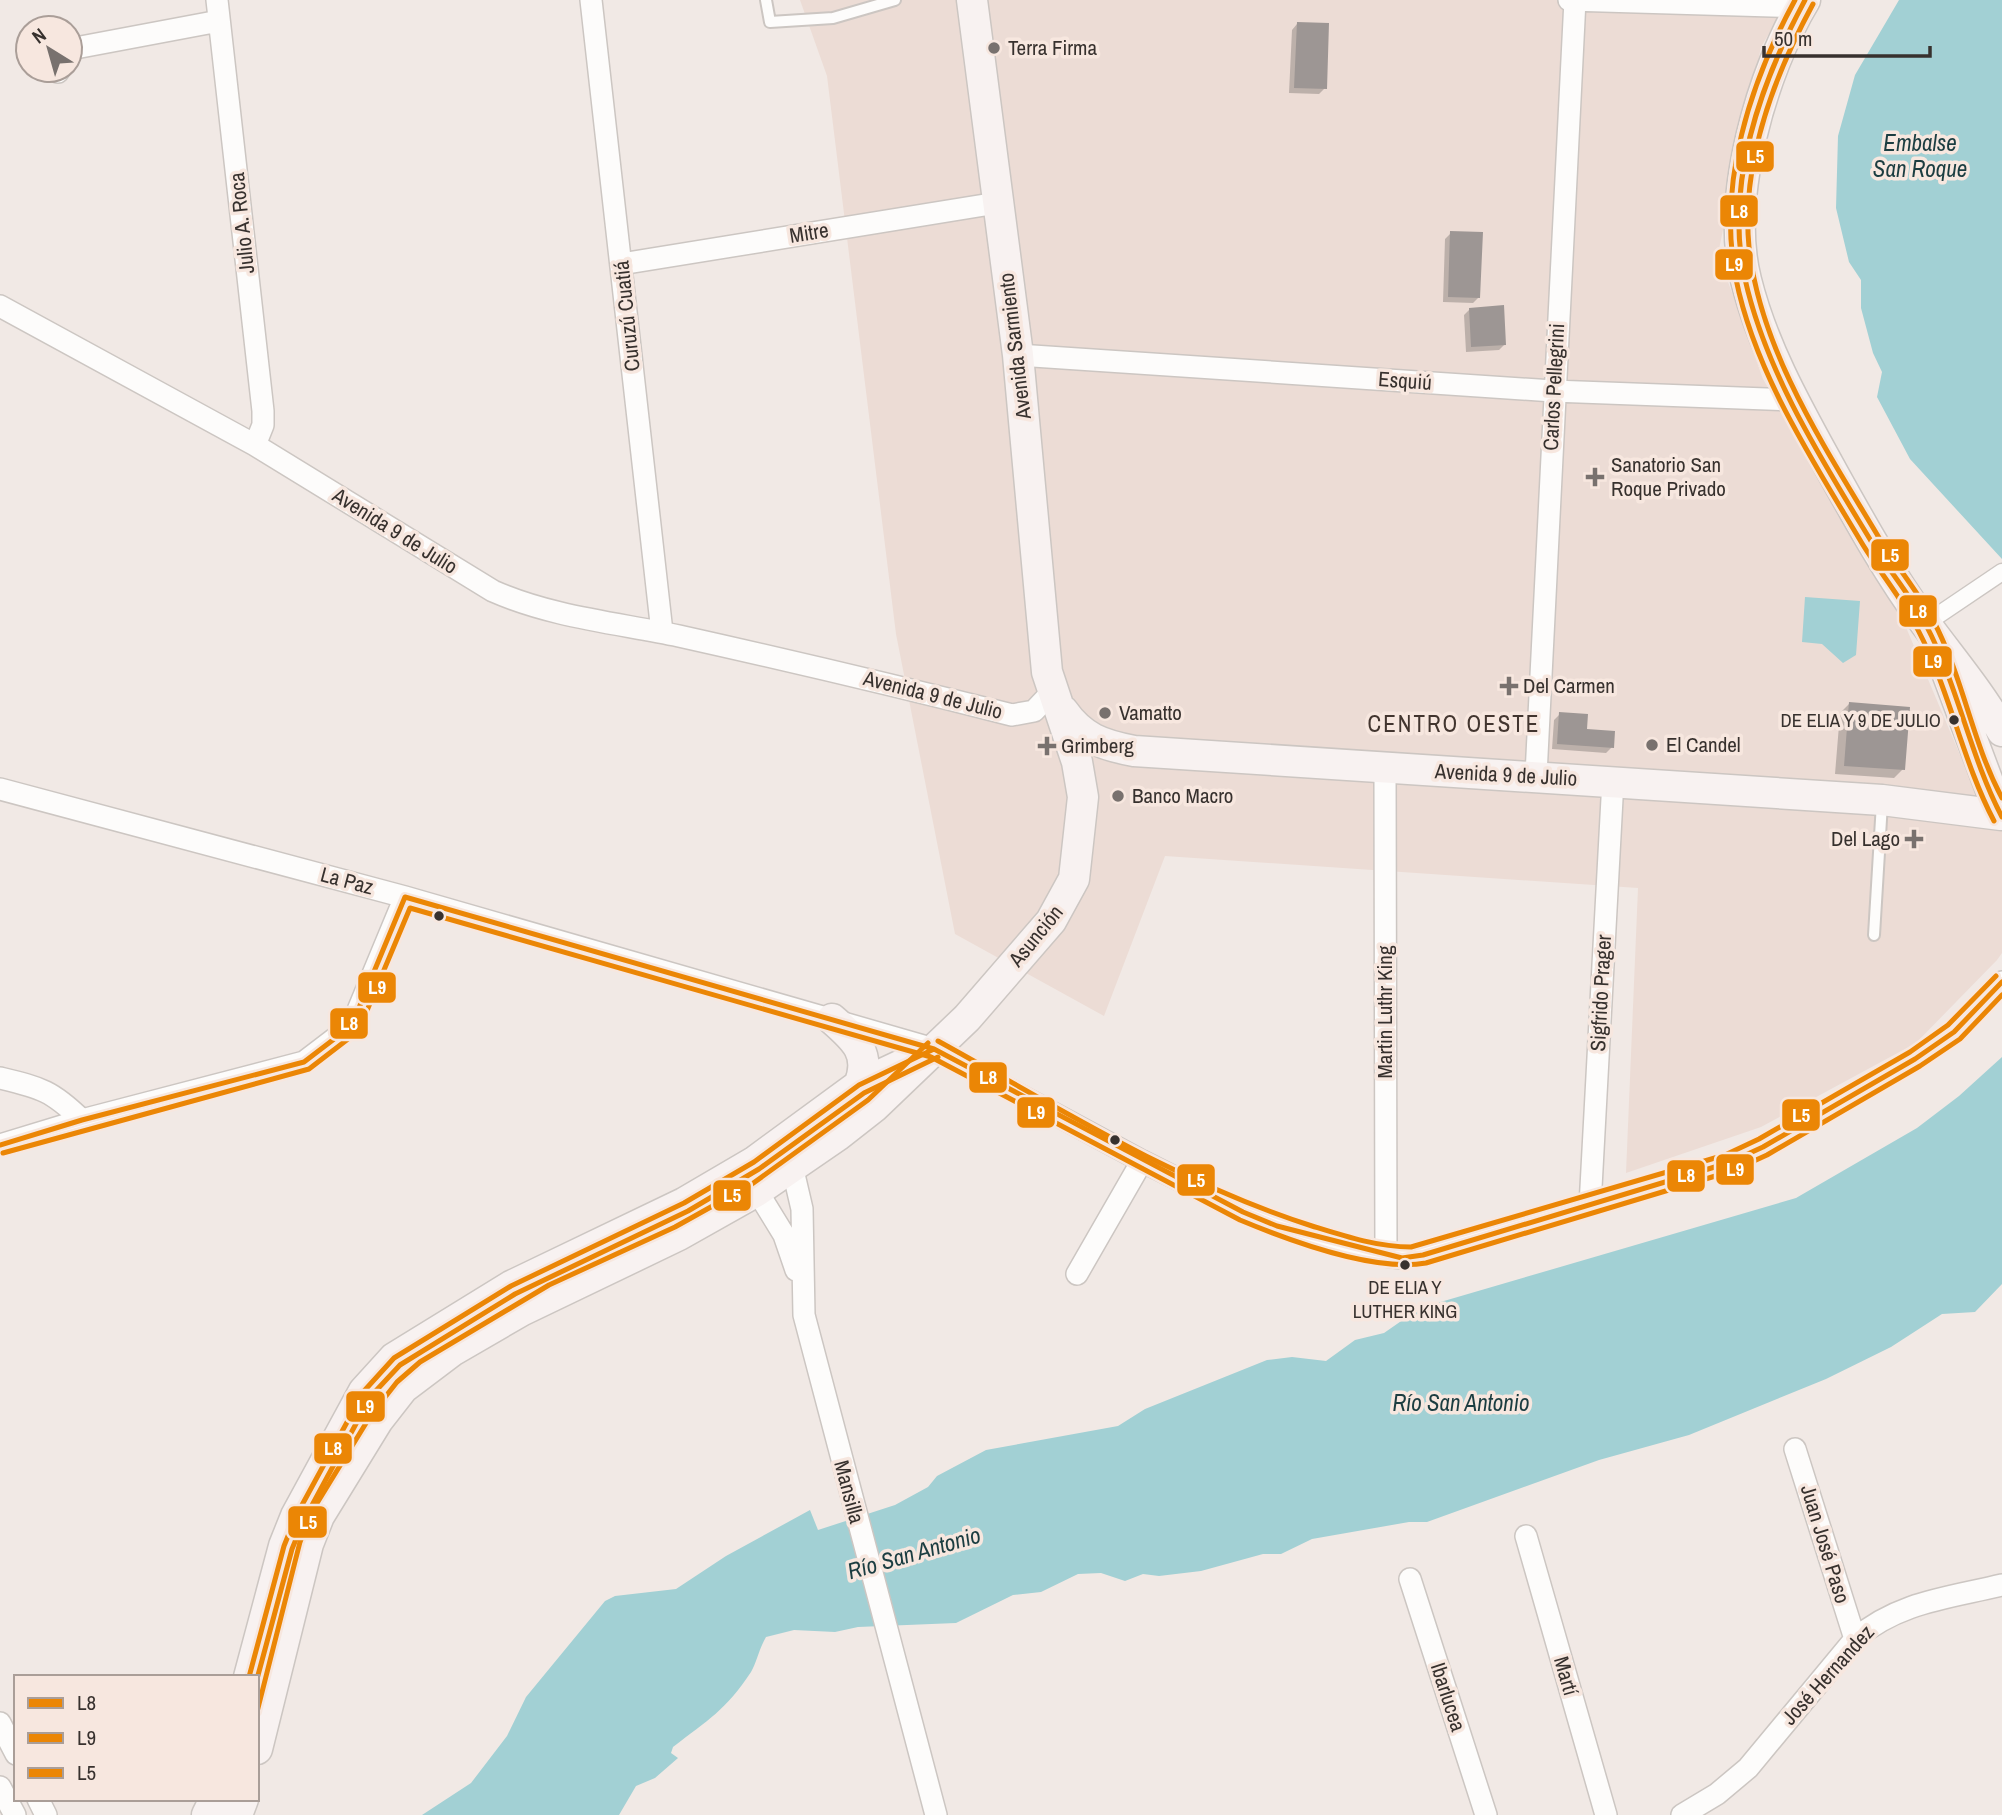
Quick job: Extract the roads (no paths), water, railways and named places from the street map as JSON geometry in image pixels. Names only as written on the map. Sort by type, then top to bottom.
[{"type":"main road","name":"Avenida Sarmiento","points":[[972,0],[1018,355],[1045,659],[1051,693]]},
{"type":"main road","points":[[1803,4],[1766,82],[1758,107],[1740,225],[1742,262],[1753,306],[1793,400],[1872,543],[1925,624],[1963,669],[2002,731]]},
{"type":"main road","points":[[1925,624],[1951,679],[2001,806]]},
{"type":"main road","name":"Avenida 9 de Julio","points":[[1051,693],[1084,735],[1104,746],[1134,751],[2001,806]]},
{"type":"main road","name":"Asunción","points":[[250,1675],[284,1546],[296,1516],[319,1469],[375,1377],[394,1357],[511,1286],[770,1167],[874,1107],[967,1018],[1051,921],[1074,879],[1083,797],[1077,762],[1051,693]]},
{"type":"main road","name":"Asunción","points":[[1083,797],[1102,765],[1134,751]]},
{"type":"main road","points":[[832,1019],[855,1039],[863,1051],[864,1075],[859,1086]]},
{"type":"main road","name":"Asunción","points":[[259,1741],[319,1516],[371,1431],[403,1388],[452,1351],[521,1311],[679,1235],[770,1167],[859,1086],[934,1049]]},
{"type":"street","name":"Curuzú Cuatiá","points":[[591,0],[662,632]]},
{"type":"street","points":[[1569,0],[1803,4]]},
{"type":"street","name":"Carlos Pellegrini","points":[[1536,775],[1553,391],[1575,0]]},
{"type":"street","points":[[84,45],[218,11]]},
{"type":"street","name":"Julio A. Roca","points":[[218,11],[262,411],[263,425],[255,445]]},
{"type":"street","name":"Mitre","points":[[621,264],[997,203]]},
{"type":"street","name":"Avenida 9 de Julio","points":[[3,315],[255,445],[493,591],[517,602],[567,615],[662,632],[850,674],[1012,715],[1034,711],[1051,693]]},
{"type":"street","name":"Esquiú","points":[[1018,355],[1553,391],[1793,400]]},
{"type":"street","points":[[1925,624],[2002,572]]},
{"type":"street","name":"Martin Luthr King","points":[[1385,769],[1386,1256]]},
{"type":"street","name":"Sigfrido Prager","points":[[1590,1206],[1613,780]]},
{"type":"street","name":"La Paz","points":[[0,789],[405,897],[934,1049],[1142,1161],[1278,1226],[1402,1258],[1423,1255],[1590,1206],[1728,1163],[1763,1147],[1915,1059],[1954,1032],[2002,982]]},
{"type":"street","points":[[0,1145],[82,1120],[304,1062],[342,1033],[356,1015],[405,897]]},
{"type":"street","points":[[0,1078],[45,1089],[57,1096],[82,1120]]},
{"type":"street","points":[[1077,1274],[1142,1161]]},
{"type":"street","name":"Mansilla","points":[[770,1167],[784,1235],[802,1289]]},
{"type":"street","name":"Mansilla","points":[[770,1167],[802,1209],[804,1315],[936,1815]]},
{"type":"street","name":"Juan José Paso","points":[[1795,1449],[1855,1639]]},
{"type":"street","name":"Martí","points":[[1526,1536],[1606,1815]]},
{"type":"street","name":"Ibarlucea","points":[[1409,1578],[1486,1815]]},
{"type":"street","name":"José Hernandez","points":[[1682,1815],[1717,1794],[1748,1768],[1855,1639],[1876,1621],[1897,1610],[2002,1585]]},
{"type":"street","points":[[0,1723],[14,1750]]},
{"type":"street","points":[[0,1787],[15,1815]]},
{"type":"lane","points":[[766,0],[770,22],[833,18],[895,0]]},
{"type":"lane","points":[[1874,935],[1882,800]]},
{"type":"water","name":"Embalse San Roque","points":[[1899,0],[2002,0],[2002,559],[1910,459],[1877,397],[1882,372],[1873,353],[1861,308],[1861,280],[1849,262],[1836,208],[1838,136],[1855,75]]},
{"type":"water","points":[[1805,597],[1860,601],[1856,655],[1843,663],[1822,644],[1802,642]]},
{"type":"water","name":"Río San Antonio","points":[[2002,1057],[2002,1284],[1975,1312],[1942,1314],[1891,1347],[1826,1379],[1689,1435],[1599,1460],[1427,1522],[1409,1522],[1312,1539],[1281,1554],[1263,1554],[1201,1571],[1159,1576],[1143,1574],[1125,1581],[1101,1573],[1078,1574],[1041,1592],[1013,1595],[956,1623],[858,1627],[835,1632],[794,1630],[766,1637],[751,1672],[733,1696],[716,1714],[673,1747],[671,1753],[678,1758],[655,1778],[636,1786],[619,1815],[422,1815],[471,1783],[507,1736],[526,1697],[605,1601],[615,1596],[676,1589],[726,1556],[810,1510],[818,1530],[895,1505],[928,1487],[937,1476],[986,1450],[1118,1426],[1145,1409],[1267,1360],[1292,1357],[1326,1361],[1355,1340],[1384,1333],[1420,1308],[1796,1198],[1917,1128],[1959,1096]]},
{"type":"place","name":"Terra Firma","points":[[994,48]]},
{"type":"place","name":"Sanatorio San Roque Privado","points":[[1595,477]]},
{"type":"place","name":"Del Carmen","points":[[1509,686]]},
{"type":"place","name":"Vamatto","points":[[1105,713]]},
{"type":"place","name":"DE ELIA Y 9 DE JULIO","points":[[1954,720]]},
{"type":"place","name":"El Candel","points":[[1652,745]]},
{"type":"place","name":"Grimberg","points":[[1047,746]]},
{"type":"place","name":"Banco Macro","points":[[1118,796]]},
{"type":"place","name":"Del Lago","points":[[1914,839]]},
{"type":"place","name":"DE ELIA Y LUTHER KING","points":[[1405,1265]]},
{"type":"district","name":"CENTRO OESTE","points":[[1454,724]]}]
